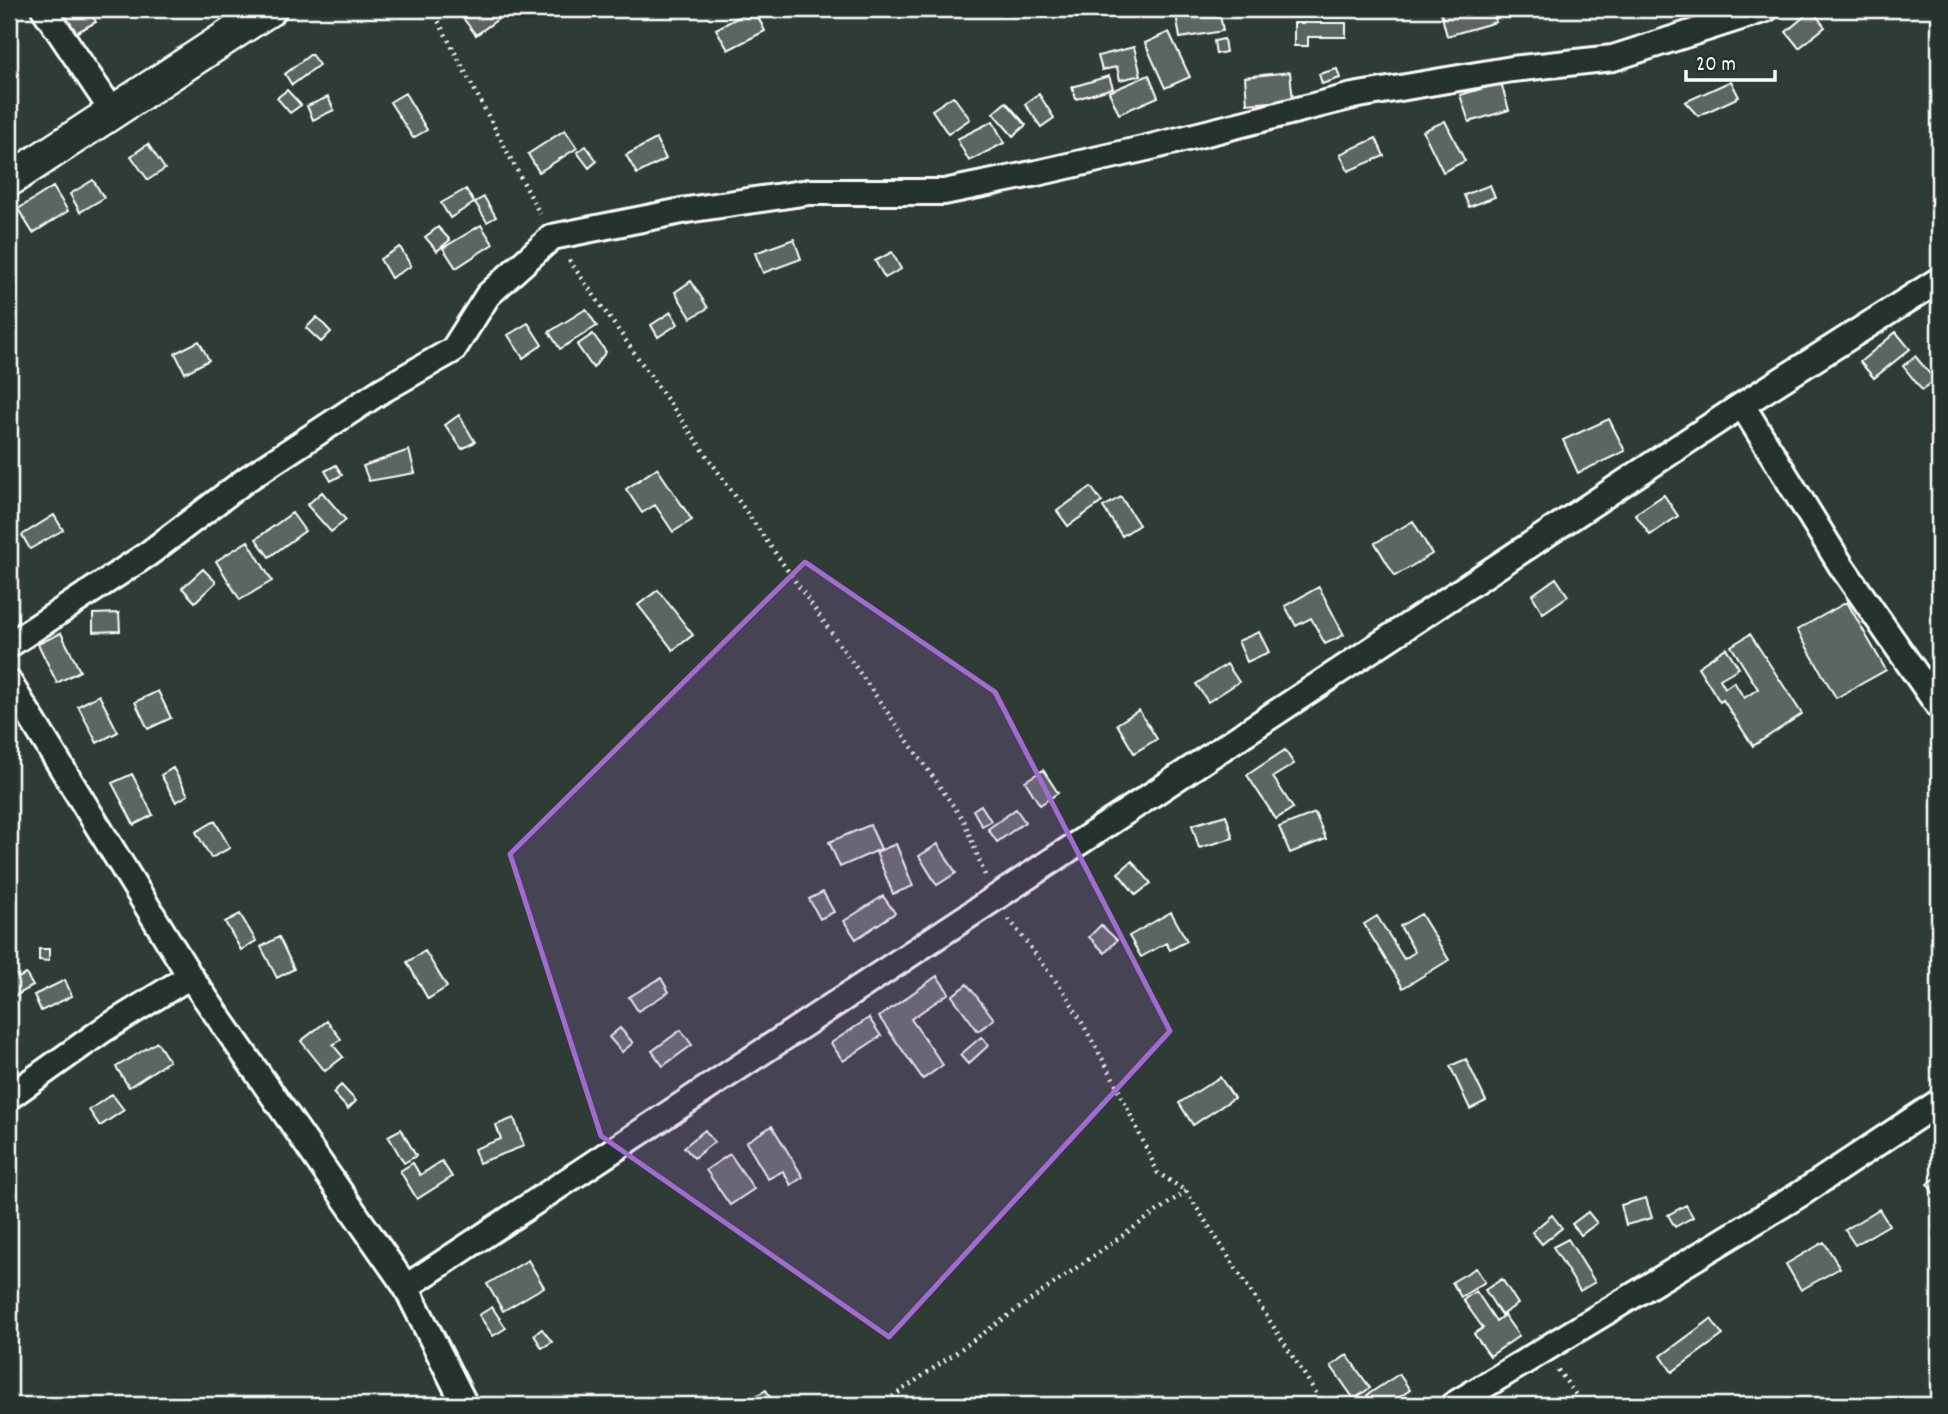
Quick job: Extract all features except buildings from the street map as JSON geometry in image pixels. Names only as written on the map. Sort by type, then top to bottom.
[{"type":"street","points":[[44,9],[113,112]]},
{"type":"street","points":[[9,180],[270,9]]},
{"type":"street","points":[[9,645],[148,554],[247,479],[381,391],[453,350],[488,295],[552,237],[687,210],[809,192],[944,192],[1126,153],[1353,96],[1512,69],[1613,58],[1766,9]]},
{"type":"street","points":[[405,1287],[1742,405],[1939,280]]},
{"type":"street","points":[[1742,405],[1842,567],[1939,707]]},
{"type":"street","points":[[9,681],[190,975],[405,1287],[466,1405]]},
{"type":"street","points":[[9,1097],[103,1030],[190,975]]},
{"type":"street","points":[[1453,1405],[1802,1193],[1939,1102]]},
{"type":"path","points":[[432,9],[552,237],[964,821],[994,899],[1067,996],[1112,1076],[1157,1173],[1186,1191],[1324,1405]]},
{"type":"path","points":[[881,1405],[1186,1191]]},
{"type":"path","points":[[1544,1350],[1583,1405]]},
{"type":"highlighted area","points":[[805,562],[995,692],[1170,1031],[889,1337],[601,1136],[510,854]]}]
